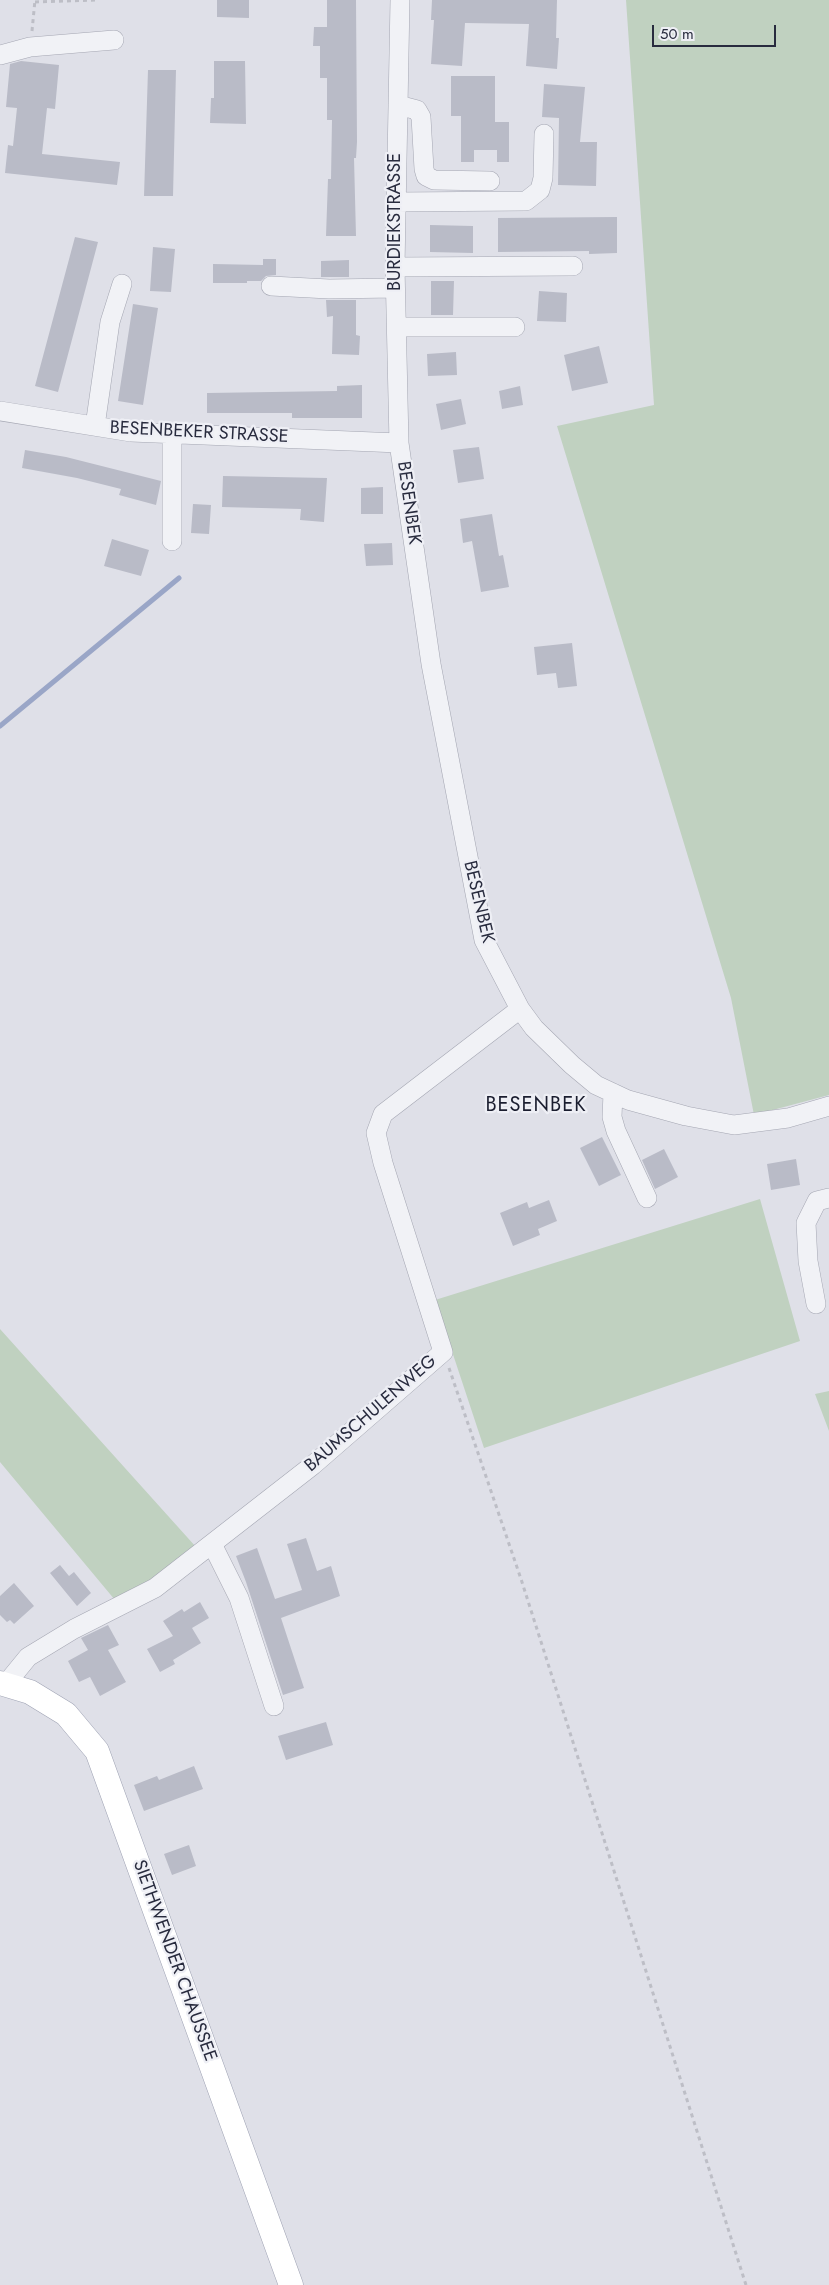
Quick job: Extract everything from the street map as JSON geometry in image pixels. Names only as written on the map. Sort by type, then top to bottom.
[{"type":"main road","name":"SIETHWENDER CHAUSSEE","points":[[3,1684],[30,1692],[66,1714],[97,1751],[292,2285]]},
{"type":"street","name":"BURDIEKSTRASSE","points":[[399,443],[395,267],[400,0]]},
{"type":"street","points":[[0,55],[30,47],[114,40]]},
{"type":"street","points":[[398,105],[417,110],[420,117],[426,176],[434,180],[490,181]]},
{"type":"street","points":[[396,202],[526,201],[540,190],[543,178],[544,134]]},
{"type":"street","points":[[395,267],[573,266]]},
{"type":"street","points":[[95,426],[110,322],[122,284]]},
{"type":"street","points":[[271,286],[395,288]]},
{"type":"street","points":[[396,327],[515,327]]},
{"type":"street","name":"BESENBEKER STRASSE","points":[[0,411],[131,432],[399,443]]},
{"type":"street","points":[[172,434],[172,540]]},
{"type":"street","name":"BESENBEK","points":[[399,443],[432,664],[484,940],[520,1008],[534,1028],[572,1065],[596,1085],[628,1100],[686,1116],[734,1125],[788,1118],[829,1106]]},
{"type":"street","name":"BAUMSCHULENWEG","points":[[3,1684],[28,1657],[74,1629],[155,1588],[313,1465],[443,1352],[383,1163],[376,1133],[383,1114],[520,1008]]},
{"type":"street","points":[[613,1093],[612,1117],[616,1131],[647,1198]]},
{"type":"street","points":[[816,1304],[808,1261],[806,1223],[817,1201],[829,1198]]},
{"type":"street","points":[[212,1544],[240,1598],[274,1706]]},
{"type":"path","points":[[30,47],[35,1],[97,0]]},
{"type":"path","points":[[443,1352],[521,1579],[746,2285]]},
{"type":"green space","points":[[626,0],[829,0],[829,1095],[754,1115],[731,998],[557,426],[654,405]]},
{"type":"green space","points":[[760,1199],[800,1341],[484,1448],[435,1300]]},
{"type":"green space","points":[[0,1329],[196,1547],[154,1579],[115,1600],[0,1462]]},
{"type":"green space","points":[[829,1391],[829,1431],[815,1394]]},
{"type":"building","points":[[217,0],[249,0],[249,18],[217,17]]},
{"type":"building","points":[[327,0],[356,0],[357,142],[356,158],[354,158],[356,236],[326,236],[328,179],[331,179],[332,120],[327,120],[327,78],[320,78],[320,46],[313,46],[314,27],[327,27]]},
{"type":"building","points":[[432,0],[557,0],[556,38],[559,38],[557,69],[526,66],[529,24],[465,23],[462,66],[431,64],[434,20],[431,20]]},
{"type":"building","points":[[21,61],[59,65],[55,109],[47,108],[42,154],[120,162],[117,185],[5,173],[8,145],[13,146],[17,108],[6,107],[10,64]]},
{"type":"building","points":[[214,61],[245,61],[246,124],[210,123],[211,98],[214,98]]},
{"type":"building","points":[[148,70],[176,70],[173,196],[144,196]]},
{"type":"building","points":[[451,76],[495,76],[495,122],[509,122],[509,162],[497,162],[497,150],[474,150],[474,162],[461,162],[461,116],[451,116]]},
{"type":"building","points":[[544,84],[585,87],[580,142],[597,142],[596,186],[558,185],[559,118],[542,117]]},
{"type":"building","points":[[617,217],[617,253],[589,254],[589,251],[498,252],[498,218]]},
{"type":"building","points":[[430,225],[473,226],[473,253],[430,252]]},
{"type":"building","points":[[75,237],[98,242],[58,392],[35,386]]},
{"type":"building","points":[[153,247],[175,249],[171,292],[150,291]]},
{"type":"building","points":[[263,259],[276,259],[276,275],[266,276],[261,281],[247,281],[247,283],[213,283],[213,264],[263,265]]},
{"type":"building","points":[[349,260],[349,277],[321,277],[321,261]]},
{"type":"building","points":[[431,281],[454,281],[453,315],[431,315]]},
{"type":"building","points":[[539,291],[567,293],[566,322],[537,321]]},
{"type":"building","points":[[326,300],[356,300],[356,335],[360,336],[359,355],[332,354],[333,316],[327,317]]},
{"type":"building","points":[[133,304],[158,308],[143,405],[118,401]]},
{"type":"building","points":[[599,346],[608,383],[572,391],[564,355]]},
{"type":"building","points":[[456,352],[457,375],[428,376],[427,354]]},
{"type":"building","points":[[362,385],[362,418],[292,418],[292,413],[207,413],[207,393],[337,391],[337,386]]},
{"type":"building","points":[[520,386],[523,405],[502,409],[499,391]]},
{"type":"building","points":[[461,399],[466,424],[441,430],[436,404]]},
{"type":"building","points":[[479,447],[484,479],[458,483],[453,450]]},
{"type":"building","points":[[25,450],[66,457],[161,481],[156,505],[119,495],[121,489],[77,478],[22,468]]},
{"type":"building","points":[[223,476],[327,478],[324,522],[300,520],[301,509],[222,507]]},
{"type":"building","points":[[383,487],[383,514],[361,514],[361,488]]},
{"type":"building","points":[[193,504],[211,505],[209,534],[191,533]]},
{"type":"building","points":[[492,514],[499,556],[503,555],[509,587],[481,592],[472,541],[463,543],[460,519]]},
{"type":"building","points":[[112,539],[149,550],[141,576],[104,566]]},
{"type":"building","points":[[392,543],[393,565],[366,566],[364,544]]},
{"type":"building","points":[[572,643],[577,686],[558,688],[556,673],[537,675],[534,647]]},
{"type":"building","points":[[602,1137],[621,1175],[599,1186],[580,1148]]},
{"type":"building","points":[[664,1149],[678,1177],[655,1189],[642,1160]]},
{"type":"building","points":[[796,1159],[800,1185],[771,1190],[767,1164]]},
{"type":"building","points":[[549,1200],[557,1221],[538,1229],[540,1235],[513,1246],[500,1213],[527,1202],[529,1208]]},
{"type":"building","points":[[306,1538],[317,1571],[331,1566],[340,1596],[281,1618],[304,1688],[283,1695],[236,1556],[257,1548],[275,1599],[302,1590],[287,1544]]},
{"type":"building","points":[[60,1565],[69,1576],[74,1572],[91,1593],[77,1606],[50,1573]]},
{"type":"building","points":[[14,1583],[34,1606],[14,1624],[10,1620],[7,1622],[0,1615],[0,1596]]},
{"type":"building","points":[[200,1602],[209,1618],[192,1628],[201,1643],[173,1660],[175,1664],[160,1672],[147,1649],[173,1636],[163,1621],[182,1609],[184,1612]]},
{"type":"building","points":[[108,1625],[119,1645],[108,1650],[126,1682],[100,1696],[90,1677],[79,1682],[68,1661],[88,1650],[81,1638]]},
{"type":"building","points":[[326,1722],[333,1745],[286,1760],[278,1736]]},
{"type":"building","points":[[194,1766],[203,1789],[144,1811],[134,1785],[157,1776],[159,1780]]},
{"type":"building","points":[[189,1845],[196,1866],[172,1875],[164,1854]]},
{"type":"waterway","points":[[0,726],[179,578]]},
{"type":"district","name":"BESENBEK","points":[[536,1106]]}]
